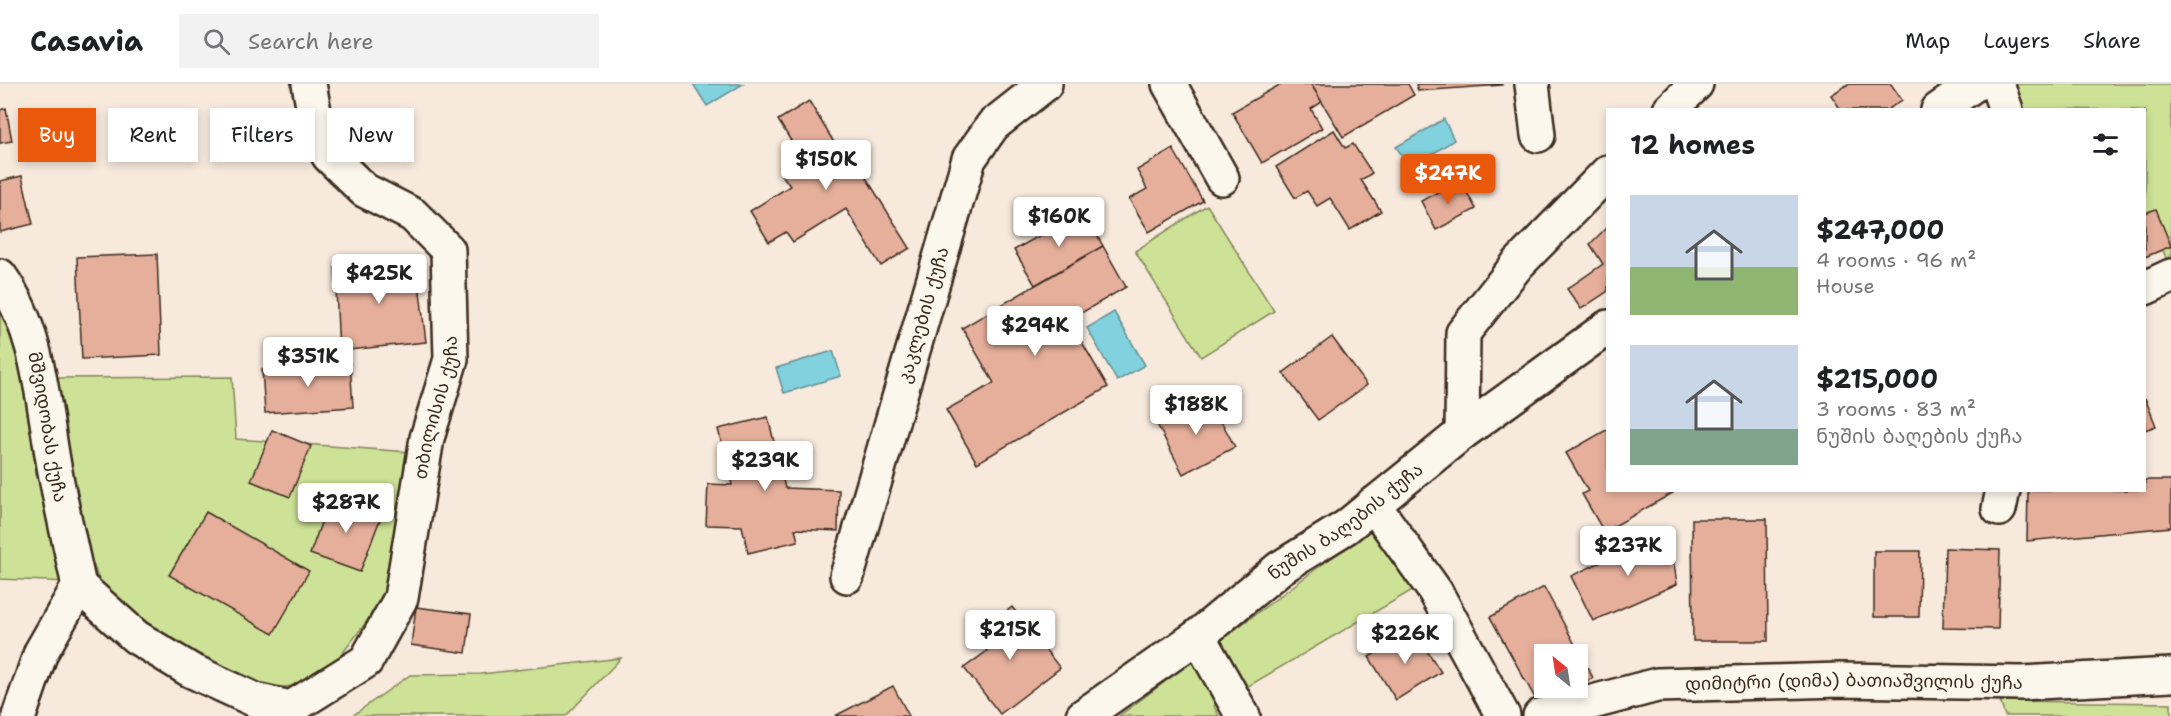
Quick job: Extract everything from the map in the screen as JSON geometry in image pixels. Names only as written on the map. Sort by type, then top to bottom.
[{"type":"street","name":"თბილისის ქუჩა","points":[[79,586],[135,637],[190,670],[255,700],[291,708],[366,661],[401,598],[428,438],[451,359],[448,250],[413,215],[364,190],[329,156],[320,139],[309,84]]},
{"type":"street","name":"კაკლების ქუჩა","points":[[847,576],[969,159],[993,125],[1045,84]]},
{"type":"street","points":[[1169,84],[1222,178]]},
{"type":"street","points":[[1532,84],[1538,135]]},
{"type":"street","points":[[1672,108],[1696,84]]},
{"type":"street","points":[[1941,108],[1975,84]]},
{"type":"street","points":[[1997,84],[2005,108]]},
{"type":"street","points":[[1462,434],[1463,333],[1518,264],[1606,174]]},
{"type":"street","name":"მშვიდობას ქუჩა","points":[[0,276],[17,299],[33,346],[59,495],[79,586]]},
{"type":"street","points":[[2146,288],[2171,276]]},
{"type":"street","name":"ნუშის ბაღების ქუჩა","points":[[1083,716],[1198,636],[1280,568],[1346,527],[1462,434],[1606,328]]},
{"type":"street","points":[[1373,504],[1435,591],[1503,716]]},
{"type":"street","points":[[19,716],[41,652],[79,586]]},
{"type":"street","points":[[1198,636],[1243,716]]},
{"type":"street","name":"დიმიტრი (დიმა) ბათიაშვილის ქუჩა","points":[[1540,716],[1657,685],[1840,680],[2022,683],[2171,675]]},
{"type":"green space","points":[[2010,84],[2171,84],[2171,261],[2168,262],[2146,212],[2146,108],[2020,108]]},
{"type":"green space","points":[[1207,205],[1274,311],[1201,357],[1135,251]]},
{"type":"green space","points":[[0,304],[11,331],[24,378],[36,474],[70,582],[0,579]]},
{"type":"green space","points":[[232,377],[236,439],[408,452],[388,586],[367,621],[332,667],[309,684],[275,688],[222,674],[144,629],[102,588],[87,548],[52,378]]},
{"type":"green space","points":[[1375,525],[1416,588],[1214,706],[1219,716],[1119,716]]},
{"type":"green space","points":[[621,658],[566,716],[352,716],[410,675],[481,674]]},
{"type":"green space","points":[[2000,701],[2171,703],[2171,716],[2005,716]]},
{"type":"water","points":[[693,84],[743,84],[707,106]]},
{"type":"water","points":[[1444,119],[1454,140],[1411,168],[1396,147]]},
{"type":"water","points":[[1114,312],[1145,365],[1117,381],[1087,328]]},
{"type":"water","points":[[833,351],[841,376],[784,393],[776,368]]},
{"type":"building","points":[[1281,84],[1311,84],[1322,102],[1311,109],[1322,128],[1262,163],[1232,112]]},
{"type":"building","points":[[1311,84],[1408,84],[1414,95],[1343,137]]},
{"type":"building","points":[[1416,84],[1502,84],[1502,85],[1418,91]]},
{"type":"building","points":[[1848,84],[1891,84],[1902,100],[1890,108],[1840,108],[1831,95]]},
{"type":"building","points":[[809,101],[844,159],[852,155],[910,248],[881,266],[846,209],[793,242],[786,232],[769,242],[750,211],[790,186],[781,173],[803,160],[778,120]]},
{"type":"building","points":[[6,108],[12,141],[0,143],[0,110]]},
{"type":"building","points":[[1334,130],[1345,148],[1353,144],[1372,173],[1361,180],[1381,211],[1350,230],[1330,198],[1317,206],[1307,191],[1295,198],[1276,167]]},
{"type":"building","points":[[1173,149],[1203,201],[1149,232],[1129,199],[1147,189],[1137,170]]},
{"type":"building","points":[[22,176],[33,224],[0,232],[0,181]]},
{"type":"building","points":[[1460,180],[1476,209],[1436,230],[1421,201]]},
{"type":"building","points":[[2156,209],[2171,246],[2146,257],[2146,213]]},
{"type":"building","points":[[1083,211],[1103,246],[1035,285],[1014,250]]},
{"type":"building","points":[[1606,228],[1606,292],[1581,309],[1567,289],[1603,264],[1590,244]]},
{"type":"building","points":[[1103,246],[1126,287],[1069,320],[1108,387],[977,463],[946,410],[994,383],[962,328]]},
{"type":"building","points":[[157,254],[161,355],[82,359],[77,257]]},
{"type":"building","points":[[416,258],[426,342],[339,351],[335,268]]},
{"type":"building","points":[[1332,337],[1367,385],[1318,420],[1283,373]]},
{"type":"building","points":[[350,363],[353,407],[265,413],[262,369]]},
{"type":"building","points":[[1208,397],[1235,447],[1183,474],[1157,424]]},
{"type":"building","points":[[2146,401],[2156,426],[2146,430]]},
{"type":"building","points":[[768,417],[785,488],[839,490],[838,531],[795,529],[798,541],[748,553],[742,526],[706,525],[708,484],[732,485],[718,429]]},
{"type":"building","points":[[272,430],[311,446],[290,497],[251,481]]},
{"type":"building","points":[[1606,430],[1606,492],[1674,492],[1604,532],[1582,494],[1588,491],[1566,453]]},
{"type":"building","points":[[2146,480],[2171,480],[2171,527],[2027,541],[2028,492],[2146,492]]},
{"type":"building","points":[[331,495],[382,514],[360,572],[310,554]]},
{"type":"building","points":[[206,512],[309,571],[273,634],[169,575]]},
{"type":"building","points":[[1692,519],[1767,519],[1768,641],[1693,641]]},
{"type":"building","points":[[1669,530],[1677,584],[1593,621],[1571,576]]},
{"type":"building","points":[[1945,548],[2000,550],[1998,629],[1943,628]]},
{"type":"building","points":[[1874,551],[1920,551],[1919,617],[1874,617]]},
{"type":"building","points":[[1544,587],[1575,644],[1534,644],[1534,696],[1490,617]]},
{"type":"building","points":[[416,607],[471,614],[466,653],[411,645]]},
{"type":"building","points":[[1012,607],[1060,668],[1000,714],[964,668],[987,651],[975,636]]},
{"type":"building","points":[[1413,629],[1441,672],[1396,700],[1369,657]]},
{"type":"building","points":[[1588,669],[1593,678],[1588,681]]},
{"type":"building","points":[[893,686],[909,716],[835,716]]},
{"type":"building","points":[[1535,698],[1556,698],[1540,707]]}]
